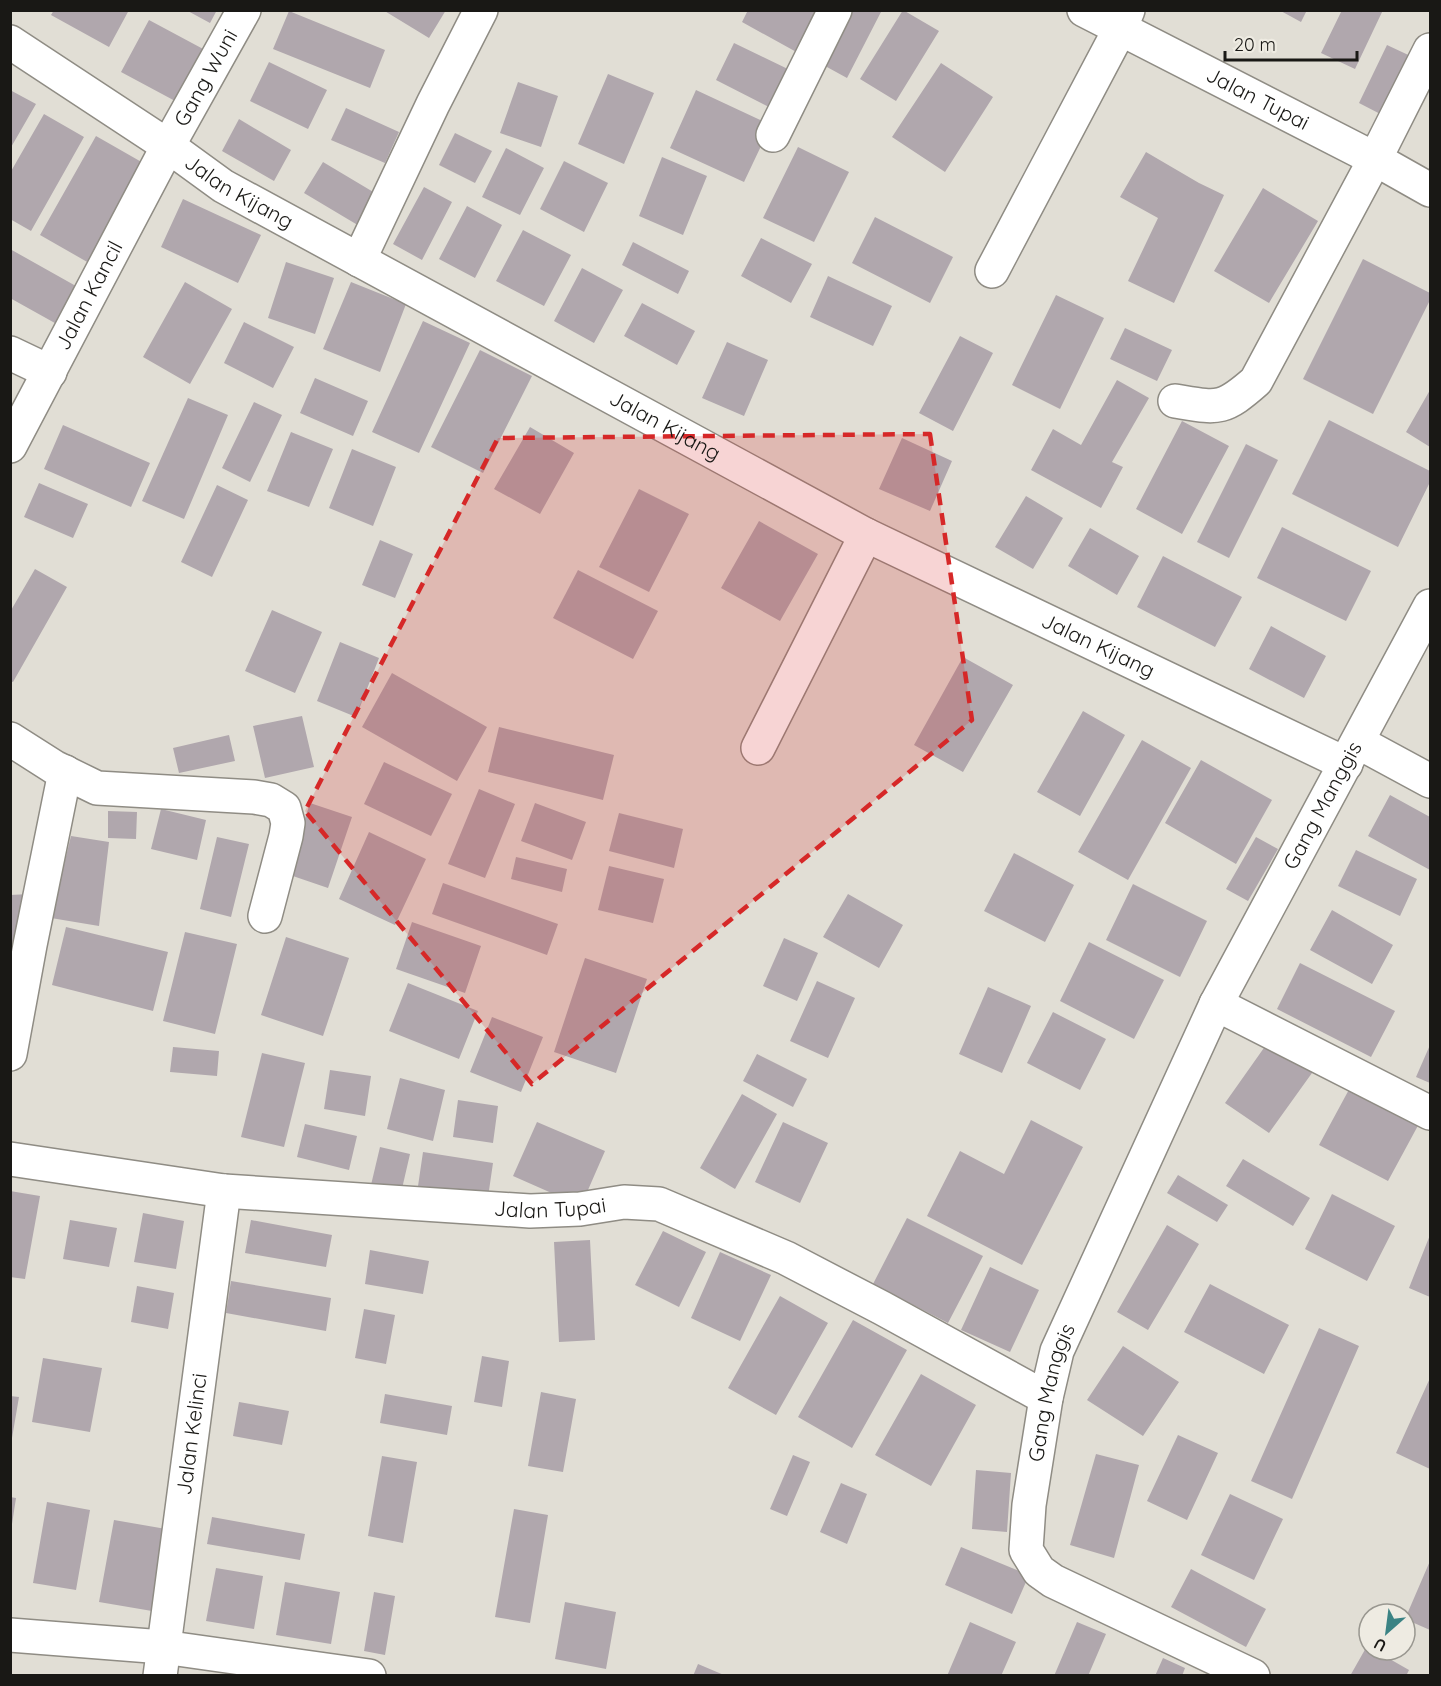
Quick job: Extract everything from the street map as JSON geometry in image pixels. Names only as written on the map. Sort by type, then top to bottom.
[{"type":"street","name":"Gang Wuni","points":[[168,146],[244,10]]},
{"type":"street","points":[[359,260],[433,104],[481,10]]},
{"type":"street","points":[[773,135],[835,10]]},
{"type":"street","name":"Jalan Tupai","points":[[1084,10],[1124,20],[1431,190]]},
{"type":"street","points":[[992,271],[1124,20]]},
{"type":"street","name":"Jalan Kijang","points":[[10,42],[168,146],[223,186],[866,535],[1352,753],[1431,781]]},
{"type":"street","points":[[1175,401],[1220,406],[1234,400],[1256,381],[1431,50]]},
{"type":"street","name":"Jalan Kancil","points":[[10,446],[168,146]]},
{"type":"street","points":[[10,353],[50,372]]},
{"type":"street","points":[[758,748],[866,535]]},
{"type":"street","name":"Gang Manggis","points":[[1253,1676],[1053,1581],[1039,1571],[1026,1550],[1029,1505],[1046,1398],[1058,1351],[1216,1004],[1431,606]]},
{"type":"street","points":[[10,739],[54,767],[97,788],[254,797],[271,800],[284,808],[288,823],[286,836],[265,916]]},
{"type":"street","points":[[10,1054],[65,772]]},
{"type":"street","points":[[1216,1004],[1431,1113]]},
{"type":"street","name":"Jalan Tupai","points":[[10,1158],[224,1191],[530,1211],[580,1209],[624,1202],[659,1204],[786,1258],[1046,1398]]},
{"type":"street","name":"Jalan Kelinci","points":[[161,1661],[224,1191]]},
{"type":"street","points":[[10,1635],[161,1661],[369,1676]]},
{"type":"highlighted area","points":[[930,434],[972,720],[532,1084],[305,811],[498,438]]},
{"type":"building","points":[[54,10],[129,10],[109,47],[51,15]]},
{"type":"building","points":[[186,10],[217,10],[210,23]]},
{"type":"building","points":[[383,10],[446,10],[429,38]]},
{"type":"building","points":[[748,10],[824,10],[800,54],[742,22]]},
{"type":"building","points":[[843,10],[882,10],[847,78],[816,61]]},
{"type":"building","points":[[903,10],[939,31],[896,101],[860,79]]},
{"type":"building","points":[[1279,10],[1307,10],[1301,22]]},
{"type":"building","points":[[1342,10],[1383,10],[1355,69],[1321,53]]},
{"type":"building","points":[[289,11],[385,50],[370,88],[273,49]]},
{"type":"building","points":[[149,20],[205,50],[177,102],[121,72]]},
{"type":"building","points":[[734,43],[792,71],[773,109],[716,80]]},
{"type":"building","points":[[1387,45],[1419,60],[1390,119],[1359,103]]},
{"type":"building","points":[[269,62],[327,90],[308,129],[250,101]]},
{"type":"building","points":[[941,63],[993,97],[945,172],[892,137]]},
{"type":"building","points":[[608,74],[654,93],[624,164],[578,144]]},
{"type":"building","points":[[518,82],[558,96],[541,147],[500,133]]},
{"type":"building","points":[[10,90],[36,104],[10,149]]},
{"type":"building","points":[[696,90],[771,125],[744,182],[670,148]]},
{"type":"building","points":[[346,108],[399,132],[385,163],[331,140]]},
{"type":"building","points":[[44,114],[84,137],[31,231],[10,219],[10,173]]},
{"type":"building","points":[[239,119],[291,150],[274,181],[222,151]]},
{"type":"building","points":[[455,133],[492,151],[475,183],[439,165]]},
{"type":"building","points":[[96,136],[145,164],[89,263],[40,235]]},
{"type":"building","points":[[798,147],[849,172],[814,242],[763,218]]},
{"type":"building","points":[[506,148],[544,168],[520,215],[482,197]]},
{"type":"building","points":[[1146,152],[1224,195],[1174,303],[1128,281],[1158,218],[1120,197]]},
{"type":"building","points":[[662,157],[707,176],[683,235],[639,216]]},
{"type":"building","points":[[564,161],[608,183],[584,232],[540,209]]},
{"type":"building","points":[[323,162],[385,199],[366,230],[304,193]]},
{"type":"building","points":[[424,187],[452,202],[422,260],[393,244]]},
{"type":"building","points":[[1263,188],[1318,221],[1269,303],[1214,271]]},
{"type":"building","points":[[183,199],[261,235],[238,283],[161,247]]},
{"type":"building","points":[[467,206],[502,225],[475,278],[439,259]]},
{"type":"building","points":[[875,217],[953,257],[930,303],[852,263]]},
{"type":"building","points":[[523,230],[571,255],[544,306],[496,281]]},
{"type":"building","points":[[761,238],[812,264],[791,303],[741,276]]},
{"type":"building","points":[[633,242],[689,271],[678,294],[622,265]]},
{"type":"building","points":[[10,249],[83,290],[62,327],[10,298]]},
{"type":"building","points":[[1363,259],[1430,293],[1430,300],[1373,414],[1303,379]]},
{"type":"building","points":[[286,262],[334,278],[315,334],[268,318]]},
{"type":"building","points":[[582,268],[623,290],[594,343],[554,321]]},
{"type":"building","points":[[828,276],[892,306],[873,346],[810,317]]},
{"type":"building","points":[[185,282],[232,309],[190,384],[143,357]]},
{"type":"building","points":[[351,282],[406,304],[380,372],[323,349]]},
{"type":"building","points":[[1056,295],[1104,318],[1060,409],[1012,385]]},
{"type":"building","points":[[642,303],[695,331],[677,365],[624,336]]},
{"type":"building","points":[[423,321],[470,343],[419,453],[372,432]]},
{"type":"building","points":[[244,322],[294,347],[273,388],[224,363]]},
{"type":"building","points":[[1125,328],[1172,350],[1157,381],[1110,359]]},
{"type":"building","points":[[960,336],[993,353],[953,431],[919,413]]},
{"type":"building","points":[[727,342],[768,360],[744,416],[702,398]]},
{"type":"building","points":[[480,350],[532,376],[483,473],[431,447]]},
{"type":"building","points":[[315,378],[368,401],[353,436],[300,413]]},
{"type":"building","points":[[1117,380],[1149,398],[1112,462],[1123,467],[1101,508],[1031,470],[1053,429],[1081,445]]},
{"type":"building","points":[[1430,390],[1430,447],[1406,432]]},
{"type":"building","points":[[188,398],[228,415],[184,519],[142,501]]},
{"type":"building","points":[[254,402],[282,415],[250,482],[222,468]]},
{"type":"building","points":[[1329,420],[1430,471],[1430,482],[1398,547],[1292,494]]},
{"type":"building","points":[[1182,421],[1229,446],[1182,534],[1136,509]]},
{"type":"building","points":[[63,425],[150,463],[131,507],[44,469]]},
{"type":"building","points":[[530,427],[574,453],[540,514],[494,489]]},
{"type":"building","points":[[291,432],[333,449],[309,507],[267,491]]},
{"type":"building","points":[[902,438],[952,461],[930,511],[879,489]]},
{"type":"building","points":[[1246,444],[1278,460],[1229,558],[1197,542]]},
{"type":"building","points":[[352,449],[396,467],[373,526],[329,508]]},
{"type":"building","points":[[39,483],[88,504],[73,538],[24,517]]},
{"type":"building","points":[[217,485],[248,500],[212,577],[181,562]]},
{"type":"building","points":[[639,489],[689,514],[649,592],[599,567]]},
{"type":"building","points":[[1026,496],[1063,518],[1033,569],[995,547]]},
{"type":"building","points":[[759,521],[818,554],[780,621],[721,588]]},
{"type":"building","points":[[1282,527],[1371,571],[1346,621],[1257,578]]},
{"type":"building","points":[[1090,528],[1139,556],[1117,595],[1068,566]]},
{"type":"building","points":[[380,540],[413,554],[395,598],[362,585]]},
{"type":"building","points":[[1163,556],[1242,597],[1215,647],[1137,607]]},
{"type":"building","points":[[35,569],[67,587],[13,682],[10,681],[10,612]]},
{"type":"building","points":[[578,570],[658,611],[633,659],[553,618]]},
{"type":"building","points":[[272,610],[322,632],[295,693],[245,671]]},
{"type":"building","points":[[1271,626],[1326,656],[1304,698],[1249,669]]},
{"type":"building","points":[[340,642],[379,658],[356,717],[317,701]]},
{"type":"building","points":[[963,657],[1013,685],[963,772],[914,745]]},
{"type":"building","points":[[392,673],[487,727],[457,781],[362,727]]},
{"type":"building","points":[[1083,711],[1125,735],[1080,816],[1037,792]]},
{"type":"building","points":[[302,716],[314,767],[265,778],[253,726]]},
{"type":"building","points":[[499,727],[614,755],[603,800],[488,772]]},
{"type":"building","points":[[229,735],[235,761],[179,773],[173,748]]},
{"type":"building","points":[[1142,740],[1191,768],[1128,880],[1078,852]]},
{"type":"building","points":[[1201,760],[1272,800],[1236,864],[1165,823]]},
{"type":"building","points":[[384,762],[452,794],[431,836],[364,804]]},
{"type":"building","points":[[479,789],[515,804],[485,878],[448,864]]},
{"type":"building","points":[[1390,795],[1430,817],[1430,870],[1368,836]]},
{"type":"building","points":[[310,803],[352,817],[328,888],[287,874]]},
{"type":"building","points":[[535,803],[586,822],[572,860],[521,841]]},
{"type":"building","points":[[161,809],[206,820],[197,860],[151,849]]},
{"type":"building","points":[[108,811],[137,812],[136,839],[108,838]]},
{"type":"building","points":[[619,813],[683,829],[674,868],[609,851]]},
{"type":"building","points":[[369,832],[426,859],[395,925],[339,899]]},
{"type":"building","points":[[71,836],[109,842],[99,926],[51,918]]},
{"type":"building","points":[[217,837],[249,844],[231,917],[200,909]]},
{"type":"building","points":[[1256,837],[1278,849],[1248,901],[1226,889]]},
{"type":"building","points":[[1356,850],[1417,879],[1400,916],[1338,886]]},
{"type":"building","points":[[1014,853],[1074,885],[1045,942],[984,911]]},
{"type":"building","points":[[516,857],[567,869],[562,892],[511,879]]},
{"type":"building","points":[[609,866],[664,879],[653,923],[598,910]]},
{"type":"building","points":[[443,883],[558,924],[547,955],[432,914]]},
{"type":"building","points":[[1133,884],[1207,921],[1180,977],[1106,940]]},
{"type":"building","points":[[30,894],[23,950],[10,950],[10,895]]},
{"type":"building","points":[[848,894],[903,925],[879,968],[823,937]]},
{"type":"building","points":[[1332,910],[1393,945],[1372,984],[1310,950]]},
{"type":"building","points":[[412,922],[481,946],[465,993],[396,969]]},
{"type":"building","points":[[66,927],[168,952],[153,1011],[52,985]]},
{"type":"building","points":[[185,932],[237,944],[215,1034],[163,1021]]},
{"type":"building","points":[[286,937],[349,958],[323,1036],[261,1015]]},
{"type":"building","points":[[784,938],[818,953],[797,1001],[763,986]]},
{"type":"building","points":[[1089,942],[1164,980],[1134,1039],[1060,1001]]},
{"type":"building","points":[[585,958],[647,979],[616,1073],[554,1052]]},
{"type":"building","points":[[1300,963],[1395,1011],[1371,1057],[1277,1009]]},
{"type":"building","points":[[817,981],[855,998],[828,1058],[790,1041]]},
{"type":"building","points":[[408,983],[478,1011],[459,1059],[389,1031]]},
{"type":"building","points":[[988,987],[1031,1006],[1002,1073],[959,1054]]},
{"type":"building","points":[[1053,1012],[1106,1039],[1080,1090],[1027,1063]]},
{"type":"building","points":[[492,1017],[543,1037],[521,1092],[470,1072]]},
{"type":"building","points":[[1273,1035],[1317,1066],[1269,1133],[1225,1103]]},
{"type":"building","points":[[1430,1045],[1430,1083],[1416,1077]]},
{"type":"building","points":[[173,1047],[219,1051],[217,1076],[170,1072]]},
{"type":"building","points":[[262,1053],[305,1063],[284,1147],[241,1137]]},
{"type":"building","points":[[757,1054],[807,1079],[793,1107],[743,1081]]},
{"type":"building","points":[[330,1070],[371,1076],[365,1116],[324,1109]]},
{"type":"building","points":[[400,1078],[445,1090],[433,1141],[387,1129]]},
{"type":"building","points":[[1352,1084],[1421,1120],[1388,1181],[1319,1145]]},
{"type":"building","points":[[742,1094],[777,1114],[735,1189],[700,1168]]},
{"type":"building","points":[[458,1100],[498,1106],[493,1143],[453,1137]]},
{"type":"building","points":[[1031,1120],[1083,1147],[1022,1265],[927,1216],[960,1151],[1004,1174]]},
{"type":"building","points":[[537,1122],[605,1151],[581,1206],[513,1176]]},
{"type":"building","points":[[783,1122],[828,1143],[800,1203],[755,1182]]},
{"type":"building","points":[[305,1124],[357,1136],[349,1170],[297,1157]]},
{"type":"building","points":[[380,1147],[410,1154],[401,1193],[371,1185]]},
{"type":"building","points":[[423,1152],[493,1163],[487,1204],[417,1193]]},
{"type":"building","points":[[1243,1159],[1310,1198],[1293,1226],[1226,1186]]},
{"type":"building","points":[[1178,1175],[1228,1205],[1217,1222],[1167,1193]]},
{"type":"building","points":[[10,1191],[40,1196],[25,1279],[10,1277]]},
{"type":"building","points":[[1332,1194],[1395,1226],[1367,1281],[1305,1249]]},
{"type":"building","points":[[143,1213],[184,1221],[176,1269],[134,1262]]},
{"type":"building","points":[[907,1218],[983,1256],[948,1323],[873,1284]]},
{"type":"building","points":[[70,1220],[117,1228],[109,1267],[63,1259]]},
{"type":"building","points":[[251,1220],[332,1235],[326,1267],[245,1253]]},
{"type":"building","points":[[1167,1225],[1199,1244],[1148,1330],[1117,1312]]},
{"type":"building","points":[[663,1231],[706,1252],[679,1307],[635,1285]]},
{"type":"building","points":[[1430,1235],[1430,1297],[1409,1288]]},
{"type":"building","points":[[590,1240],[595,1340],[559,1342],[554,1242]]},
{"type":"building","points":[[370,1250],[429,1261],[423,1294],[365,1284]]},
{"type":"building","points":[[720,1252],[771,1275],[740,1341],[691,1318]]},
{"type":"building","points":[[990,1267],[1039,1290],[1010,1352],[961,1330]]},
{"type":"building","points":[[231,1281],[331,1298],[326,1331],[226,1313]]},
{"type":"building","points":[[1210,1284],[1289,1325],[1264,1374],[1184,1332]]},
{"type":"building","points":[[137,1286],[174,1293],[168,1329],[131,1322]]},
{"type":"building","points":[[780,1296],[828,1323],[776,1415],[728,1388]]},
{"type":"building","points":[[364,1309],[395,1315],[386,1364],[355,1358]]},
{"type":"building","points":[[853,1320],[907,1350],[852,1448],[798,1417]]},
{"type":"building","points":[[1319,1328],[1359,1346],[1292,1499],[1251,1481]]},
{"type":"building","points":[[1123,1346],[1179,1382],[1143,1436],[1087,1400]]},
{"type":"building","points":[[482,1356],[509,1361],[502,1407],[474,1402]]},
{"type":"building","points":[[43,1358],[102,1368],[90,1432],[32,1422]]},
{"type":"building","points":[[921,1374],[976,1405],[931,1486],[875,1455]]},
{"type":"building","points":[[1430,1378],[1430,1469],[1396,1453]]},
{"type":"building","points":[[541,1392],[576,1399],[563,1472],[528,1466]]},
{"type":"building","points":[[385,1394],[452,1406],[447,1435],[380,1423]]},
{"type":"building","points":[[10,1396],[19,1397],[12,1438],[10,1438]]},
{"type":"building","points":[[239,1402],[289,1411],[282,1445],[233,1436]]},
{"type":"building","points":[[1178,1435],[1218,1453],[1187,1520],[1147,1501]]},
{"type":"building","points":[[1096,1454],[1139,1465],[1114,1558],[1070,1545]]},
{"type":"building","points":[[793,1455],[810,1462],[787,1516],[770,1509]]},
{"type":"building","points":[[382,1456],[417,1462],[403,1543],[368,1536]]},
{"type":"building","points":[[976,1470],[1011,1473],[1007,1532],[972,1529]]},
{"type":"building","points":[[841,1483],[867,1494],[847,1544],[820,1532]]},
{"type":"building","points":[[1230,1494],[1283,1519],[1254,1580],[1201,1555]]},
{"type":"building","points":[[10,1497],[16,1498],[12,1524],[10,1524]]},
{"type":"building","points":[[47,1502],[90,1510],[76,1590],[33,1583]]},
{"type":"building","points":[[514,1509],[548,1515],[530,1623],[495,1617]]},
{"type":"building","points":[[212,1517],[305,1534],[300,1560],[207,1544]]},
{"type":"building","points":[[114,1520],[166,1529],[152,1611],[99,1602]]},
{"type":"building","points":[[961,1547],[1029,1575],[1012,1614],[945,1585]]},
{"type":"building","points":[[1430,1561],[1430,1630],[1417,1624],[1417,1602],[1412,1602]]},
{"type":"building","points":[[216,1568],[263,1576],[254,1629],[206,1621]]},
{"type":"building","points":[[1191,1569],[1266,1609],[1246,1647],[1171,1607]]},
{"type":"building","points":[[285,1582],[340,1592],[331,1644],[276,1635]]},
{"type":"building","points":[[374,1592],[395,1596],[385,1655],[364,1651]]},
{"type":"building","points":[[565,1602],[616,1612],[606,1669],[555,1659]]},
{"type":"building","points":[[970,1622],[1016,1642],[1001,1676],[947,1676]]},
{"type":"building","points":[[1077,1622],[1106,1634],[1088,1676],[1054,1676]]},
{"type":"building","points":[[1163,1658],[1185,1668],[1182,1676],[1155,1676]]},
{"type":"building","points":[[1358,1662],[1395,1662],[1409,1670],[1406,1676],[1350,1676]]},
{"type":"building","points":[[698,1664],[724,1675],[724,1676],[693,1676]]}]
